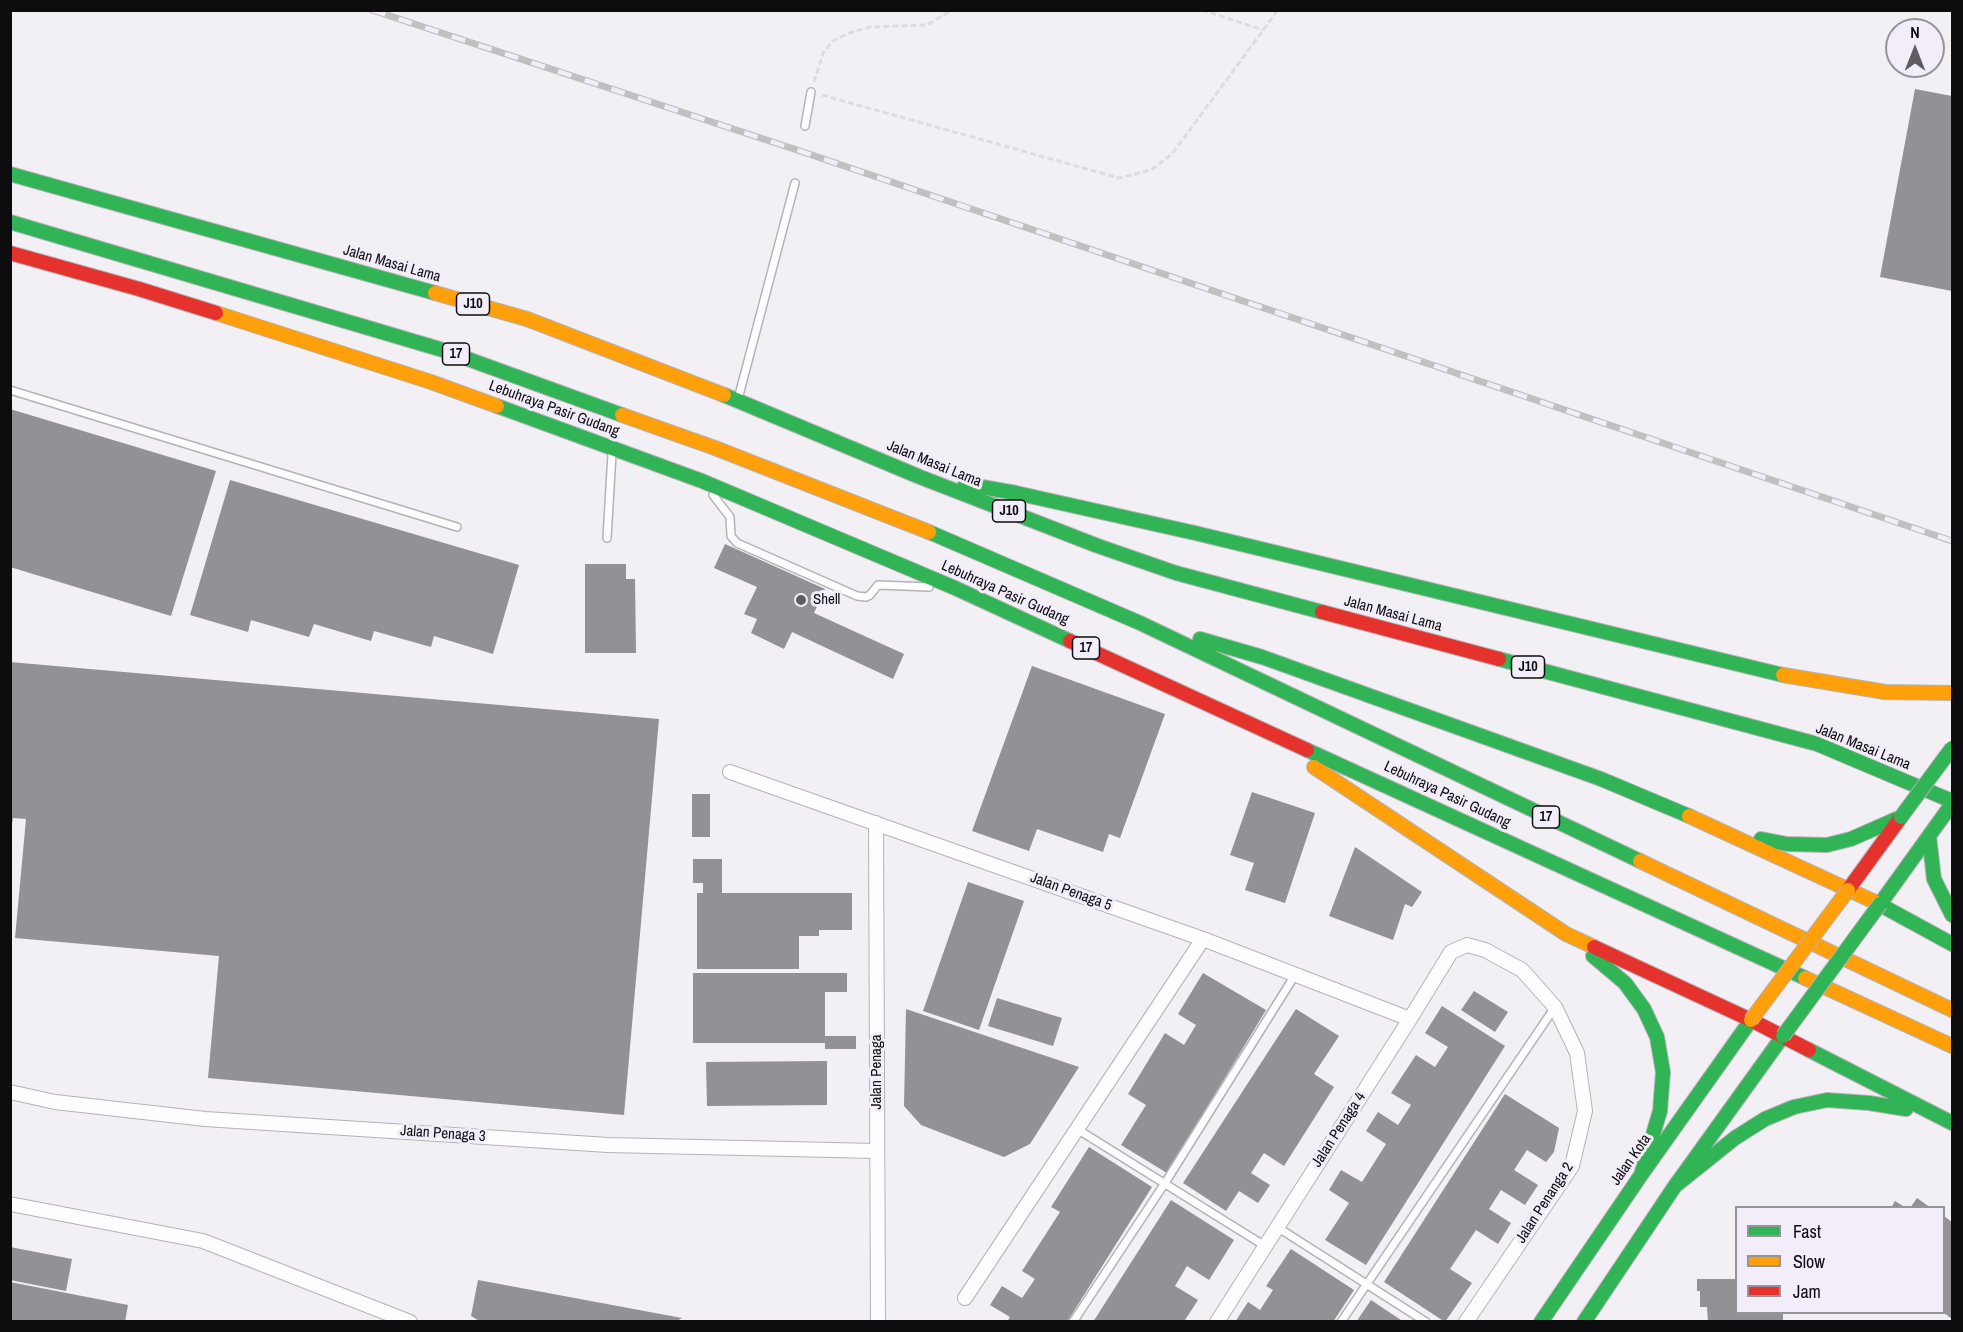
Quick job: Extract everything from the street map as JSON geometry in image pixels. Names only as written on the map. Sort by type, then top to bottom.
[{"type":"main road","name":"Jalan Masai Lama","points":[[10,174],[526,319],[738,401],[920,477],[1098,546],[1176,573],[1817,744],[1953,802]]},
{"type":"main road","name":"Lebuhraya Pasir Gudang","points":[[10,222],[443,350],[715,448],[892,516],[1140,623],[1953,1010]]},
{"type":"main road","name":"Lebuhraya Pasir Gudang","points":[[10,253],[150,293],[431,382],[702,481],[956,588],[1953,1046]]},
{"type":"main road","points":[[920,477],[1016,493],[1113,514],[1783,675],[1885,692],[1953,693]]},
{"type":"main road","points":[[1098,546],[1094,528],[1100,518],[1113,514]]},
{"type":"main road","points":[[1140,623],[1262,657],[1601,779],[1724,831],[1880,904],[1953,944]]},
{"type":"main road","points":[[1218,708],[1346,786],[1566,934],[1625,983],[1644,1009],[1657,1037],[1663,1072],[1660,1111],[1641,1175]]},
{"type":"main road","name":"Jalan Kota","points":[[1541,1322],[1641,1175],[1751,1020],[1953,748]]},
{"type":"main road","points":[[1584,1322],[1675,1186],[1953,802]]},
{"type":"main road","points":[[1724,831],[1787,844],[1827,844],[1851,839],[1901,817]]},
{"type":"main road","points":[[1929,836],[1934,879],[1953,915]]},
{"type":"main road","points":[[1566,934],[1751,1020],[1926,1112],[1953,1123]]},
{"type":"main road","points":[[1675,1186],[1734,1138],[1765,1119],[1794,1107],[1827,1100],[1869,1103],[1926,1112]]},
{"type":"street","name":"Jalan Penaga 5","points":[[730,772],[1203,939],[1410,1019]]},
{"type":"street","name":"Jalan Penaga","points":[[876,823],[878,1322]]},
{"type":"street","points":[[965,1298],[1203,939]]},
{"type":"street","name":"Jalan Penanga 2","points":[[1466,1322],[1572,1166],[1585,1111],[1577,1053],[1555,1007],[1522,970],[1485,950],[1467,945]]},
{"type":"street","name":"Jalan Penaga 4","points":[[1217,1322],[1410,1019],[1450,952],[1467,945]]},
{"type":"street","name":"Jalan Penaga 3","points":[[10,1092],[55,1102],[217,1119],[608,1145],[877,1151]]},
{"type":"street","points":[[10,1204],[203,1241],[410,1322]]},
{"type":"lane","points":[[805,126],[811,92]]},
{"type":"lane","points":[[738,401],[795,183]]},
{"type":"lane","points":[[10,390],[457,527]]},
{"type":"lane","points":[[607,538],[612,448]]},
{"type":"lane","points":[[702,481],[730,517],[730,531],[734,540],[857,596],[870,595],[878,585],[956,588]]},
{"type":"lane","points":[[1073,1322],[1165,1184],[1295,975]]},
{"type":"lane","points":[[1341,1322],[1555,1007]]},
{"type":"lane","points":[[1077,1129],[1265,1246]]},
{"type":"lane","points":[[1277,1227],[1426,1322]]},
{"type":"path","points":[[952,10],[927,25],[870,27],[833,40],[823,53],[811,92],[1119,178],[1151,170],[1172,154],[1278,10]]},
{"type":"path","points":[[1202,10],[1264,30]]},
{"type":"building","points":[[1915,89],[1952,96],[1952,291],[1880,277]]},
{"type":"building","points":[[10,409],[216,471],[171,616],[10,567]]},
{"type":"building","points":[[230,480],[519,565],[493,654],[434,636],[431,647],[374,631],[371,641],[314,624],[309,637],[251,620],[248,632],[190,615]]},
{"type":"building","points":[[725,544],[825,589],[814,613],[904,654],[893,679],[792,632],[784,649],[751,633],[757,619],[744,614],[757,587],[714,568]]},
{"type":"building","points":[[585,564],[626,564],[626,579],[635,579],[636,653],[585,653]]},
{"type":"building","points":[[10,662],[659,719],[624,1115],[208,1078],[219,956],[15,938],[26,819],[13,818],[10,824]]},
{"type":"building","points":[[1032,666],[1165,714],[1120,838],[1109,834],[1103,852],[1037,829],[1029,851],[972,831]]},
{"type":"building","points":[[1252,792],[1315,813],[1285,903],[1245,890],[1254,863],[1230,855]]},
{"type":"building","points":[[692,794],[710,794],[710,837],[692,837]]},
{"type":"building","points":[[1355,847],[1422,892],[1412,907],[1405,904],[1393,940],[1329,916]]},
{"type":"building","points":[[693,859],[722,859],[722,893],[852,893],[852,930],[819,930],[819,936],[799,936],[799,969],[697,969],[697,893],[703,893],[703,883],[693,883]]},
{"type":"building","points":[[968,882],[1024,901],[979,1030],[923,1011]]},
{"type":"building","points":[[693,973],[847,973],[847,992],[825,992],[825,1036],[856,1036],[856,1049],[825,1049],[825,1043],[693,1043]]},
{"type":"building","points":[[1203,973],[1266,1010],[1167,1173],[1121,1145],[1146,1105],[1128,1094],[1165,1033],[1184,1045],[1196,1025],[1178,1014]]},
{"type":"building","points":[[1474,991],[1508,1012],[1495,1032],[1461,1010]]},
{"type":"building","points":[[997,998],[1062,1018],[1053,1046],[988,1026]]},
{"type":"building","points":[[1442,1006],[1505,1046],[1366,1265],[1325,1240],[1349,1203],[1329,1190],[1341,1170],[1362,1182],[1386,1144],[1366,1131],[1378,1112],[1398,1125],[1411,1105],[1391,1093],[1416,1055],[1435,1067],[1448,1047],[1425,1033]]},
{"type":"building","points":[[906,1009],[1079,1067],[1030,1144],[1004,1157],[921,1125],[904,1106]]},
{"type":"building","points":[[1296,1009],[1339,1036],[1314,1074],[1334,1087],[1284,1166],[1264,1153],[1251,1173],[1270,1185],[1258,1203],[1239,1191],[1226,1211],[1183,1183]]},
{"type":"building","points":[[827,1061],[827,1105],[707,1106],[706,1062]]},
{"type":"building","points":[[1505,1094],[1559,1128],[1554,1152],[1546,1162],[1527,1150],[1514,1170],[1538,1185],[1525,1205],[1501,1190],[1489,1209],[1511,1223],[1498,1244],[1476,1230],[1450,1269],[1472,1283],[1445,1322],[1384,1282]]},
{"type":"building","points":[[1089,1147],[1152,1187],[1067,1322],[1007,1322],[1010,1317],[990,1305],[1002,1286],[1022,1298],[1035,1279],[1022,1271],[1060,1212],[1051,1207]]},
{"type":"building","points":[[1917,1198],[1928,1206],[1911,1206]]},
{"type":"building","points":[[1171,1200],[1234,1240],[1209,1280],[1187,1266],[1175,1286],[1198,1300],[1184,1322],[1093,1322]]},
{"type":"building","points":[[1895,1201],[1903,1206],[1892,1206]]},
{"type":"building","points":[[1945,1217],[1952,1222],[1952,1319],[1945,1314]]},
{"type":"building","points":[[10,1247],[72,1259],[66,1291],[10,1280]]},
{"type":"building","points":[[1291,1249],[1354,1290],[1333,1322],[1235,1322],[1248,1302],[1260,1310],[1273,1290],[1266,1286]]},
{"type":"building","points":[[1697,1279],[1735,1279],[1735,1314],[1783,1314],[1783,1322],[1708,1322],[1707,1307],[1700,1307],[1700,1291],[1697,1291]]},
{"type":"building","points":[[478,1280],[682,1318],[675,1322],[481,1322],[471,1316]]},
{"type":"building","points":[[10,1282],[128,1305],[125,1322],[10,1322]]},
{"type":"building","points":[[1371,1300],[1404,1322],[1356,1322]]},
{"type":"railway","points":[[372,10],[806,153],[1952,541]]},
{"type":"traffic: fast","points":[[10,174],[435,293]]},
{"type":"traffic: fast","points":[[10,222],[443,350],[622,415]]},
{"type":"traffic: fast","points":[[724,395],[920,477],[1098,546],[1176,573],[1322,612]]},
{"type":"traffic: fast","points":[[497,406],[702,481],[955,588],[1070,641]]},
{"type":"traffic: fast","points":[[965,484],[1016,493],[1195,533],[1783,675]]},
{"type":"traffic: fast","points":[[929,532],[1140,623],[1640,861]]},
{"type":"traffic: fast","points":[[1200,639],[1262,657],[1601,779],[1689,816]]},
{"type":"traffic: fast","points":[[1499,659],[1817,744],[1952,801]]},
{"type":"traffic: fast","points":[[1901,817],[1952,748]]},
{"type":"traffic: fast","points":[[1307,750],[1805,978]]},
{"type":"traffic: fast","points":[[1880,904],[1952,804]]},
{"type":"traffic: fast","points":[[1761,839],[1787,844],[1827,845],[1851,839],[1901,817]]},
{"type":"traffic: fast","points":[[1929,836],[1934,879],[1952,915]]},
{"type":"traffic: fast","points":[[1875,902],[1952,944]]},
{"type":"traffic: fast","points":[[1783,1036],[1880,904]]},
{"type":"traffic: fast","points":[[1593,956],[1625,983],[1644,1009],[1657,1037],[1663,1072],[1660,1111],[1641,1175]]},
{"type":"traffic: fast","points":[[1541,1322],[1641,1175],[1751,1020]]},
{"type":"traffic: fast","points":[[1584,1322],[1675,1186],[1783,1036]]},
{"type":"traffic: fast","points":[[1809,1050],[1952,1123]]},
{"type":"traffic: fast","points":[[1675,1186],[1735,1138],[1765,1119],[1794,1107],[1827,1100],[1906,1109]]},
{"type":"traffic: slow","points":[[435,293],[527,319],[724,395]]},
{"type":"traffic: slow","points":[[216,313],[431,382],[497,406]]},
{"type":"traffic: slow","points":[[622,415],[715,448],[929,532]]},
{"type":"traffic: slow","points":[[1783,675],[1885,692],[1952,693]]},
{"type":"traffic: slow","points":[[1314,767],[1566,934],[1594,947]]},
{"type":"traffic: slow","points":[[1689,816],[1875,902]]},
{"type":"traffic: slow","points":[[1640,861],[1952,1010]]},
{"type":"traffic: slow","points":[[1751,1020],[1848,890]]},
{"type":"traffic: slow","points":[[1805,978],[1952,1046]]},
{"type":"traffic: jam","points":[[10,253],[216,313]]},
{"type":"traffic: jam","points":[[1322,612],[1499,659]]},
{"type":"traffic: jam","points":[[1070,641],[1307,750]]},
{"type":"traffic: jam","points":[[1848,890],[1901,817]]},
{"type":"traffic: jam","points":[[1594,947],[1751,1020],[1809,1050]]},
{"type":"place","name":"Shell","points":[[801,600]]}]
